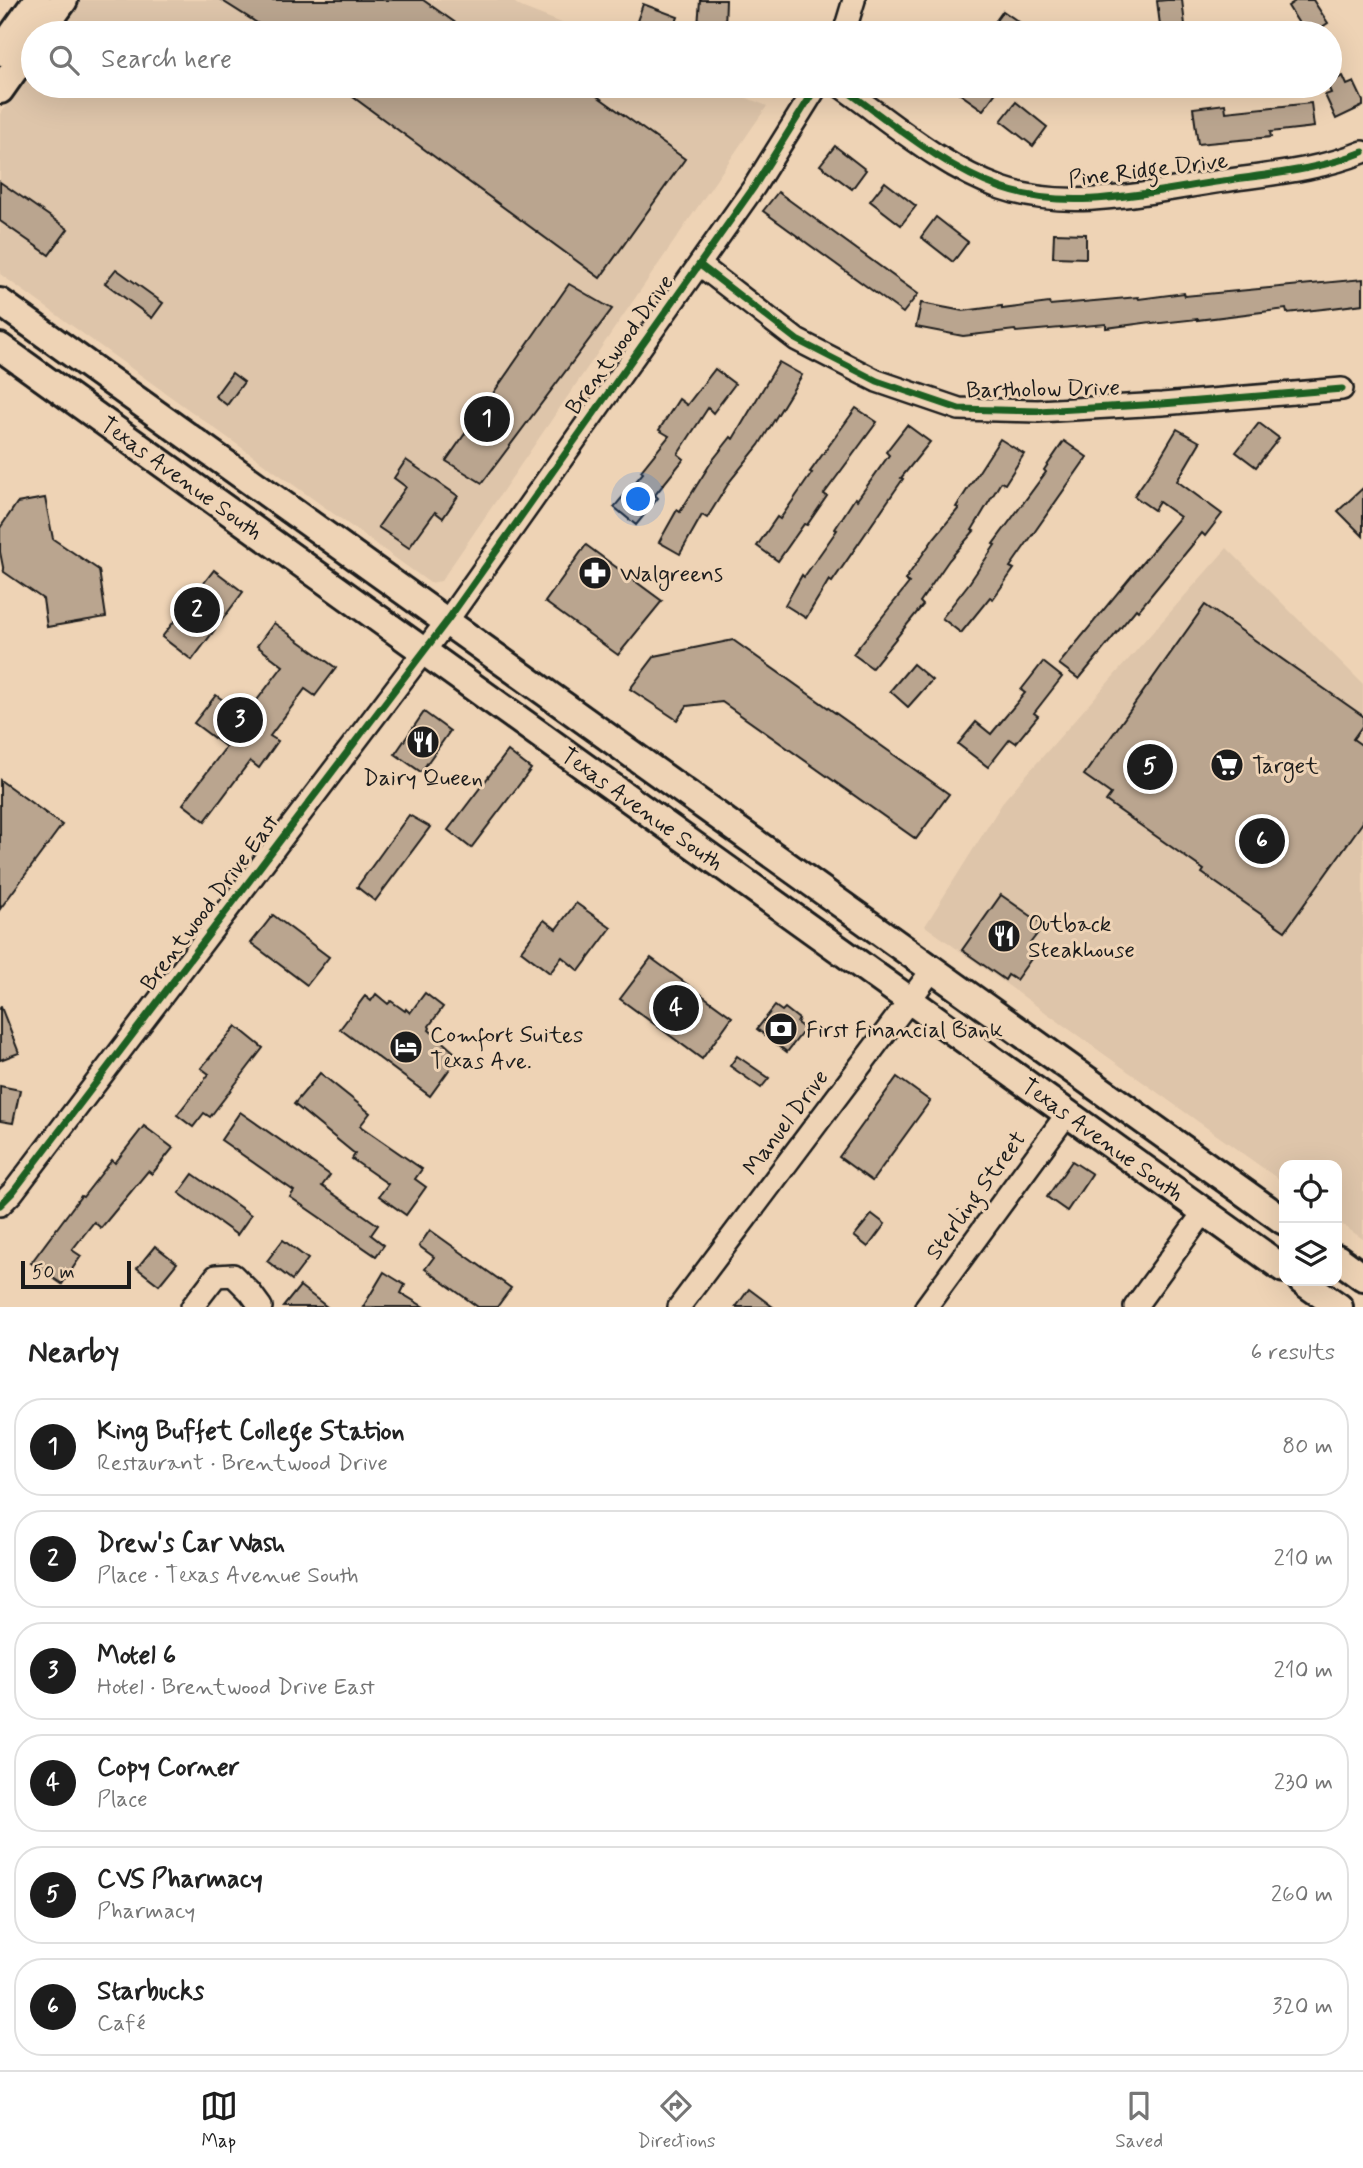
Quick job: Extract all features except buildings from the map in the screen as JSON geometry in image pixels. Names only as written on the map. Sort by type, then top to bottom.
[{"type":"main road","points":[[22,21],[37,0]]},
{"type":"main road","points":[[49,21],[64,0]]},
{"type":"main road","points":[[0,52],[21,22]]},
{"type":"main road","points":[[0,90],[21,60]]},
{"type":"main road","name":"Texas Avenue South","points":[[0,302],[1279,1217]]},
{"type":"main road","name":"Texas Avenue South","points":[[0,347],[1279,1265]]},
{"type":"main road","points":[[1342,1262],[1363,1277]]},
{"type":"main road","points":[[1308,1286],[1339,1307]]},
{"type":"street","points":[[848,21],[854,0]]},
{"type":"street","name":"Brentwood Drive","points":[[447,621],[700,265],[769,165],[810,98]]},
{"type":"street","name":"Pine Ridge Drive","points":[[857,98],[947,162],[1001,188],[1062,199],[1102,198],[1308,168],[1344,160],[1363,152]]},
{"type":"street","name":"Bartholow Drive","points":[[700,265],[797,340],[877,381],[959,409],[1038,411],[1342,389]]},
{"type":"street","name":"Brentwood Drive East","points":[[0,1205],[13,1192],[447,621]]},
{"type":"street","name":"Manuel Drive","points":[[679,1307],[933,969]]},
{"type":"street","name":"Sterling Street","points":[[926,1307],[1067,1114]]},
{"type":"street","points":[[1135,1307],[1204,1212]]},
{"type":"street","points":[[192,1307],[216,1276],[233,1275],[261,1307]]},
{"type":"shaded area","points":[[81,0],[511,0],[521,7],[557,21],[66,21]]},
{"type":"shaded area","points":[[21,84],[21,98],[747,98],[767,106],[441,581],[430,583],[0,274],[0,114]]},
{"type":"shaded area","points":[[1227,548],[1363,684],[1363,1239],[1342,1224],[1342,1160],[1279,1160],[1279,1179],[925,926],[1005,799]]},
{"type":"cycle path","points":[[0,1205],[13,1192],[447,621],[754,187],[810,98]]},
{"type":"cycle path","points":[[856,98],[918,143],[979,179],[1001,188],[1056,199],[1112,198],[1140,194],[1312,167],[1363,152]]},
{"type":"cycle path","points":[[700,265],[797,340],[877,381],[959,409],[1038,411],[1342,389]]},
{"type":"place","name":"King Buffet College Station","points":[[487,419]]},
{"type":"place","name":"Walgreens","points":[[595,573]]},
{"type":"place","name":"Drew's Car Wash","points":[[197,610]]},
{"type":"place","name":"Motel 6","points":[[240,720]]},
{"type":"place","name":"Dairy Queen","points":[[423,742]]},
{"type":"place","name":"Target","points":[[1227,765]]},
{"type":"place","name":"CVS Pharmacy","points":[[1150,767]]},
{"type":"place","name":"Starbucks","points":[[1262,841]]},
{"type":"place","name":"Outback Steakhouse","points":[[1004,936]]},
{"type":"place","name":"Copy Corner","points":[[676,1008]]},
{"type":"place","name":"First Financial Bank","points":[[781,1029]]},
{"type":"place","name":"Comfort Suites Texas Ave.","points":[[406,1047]]}]
